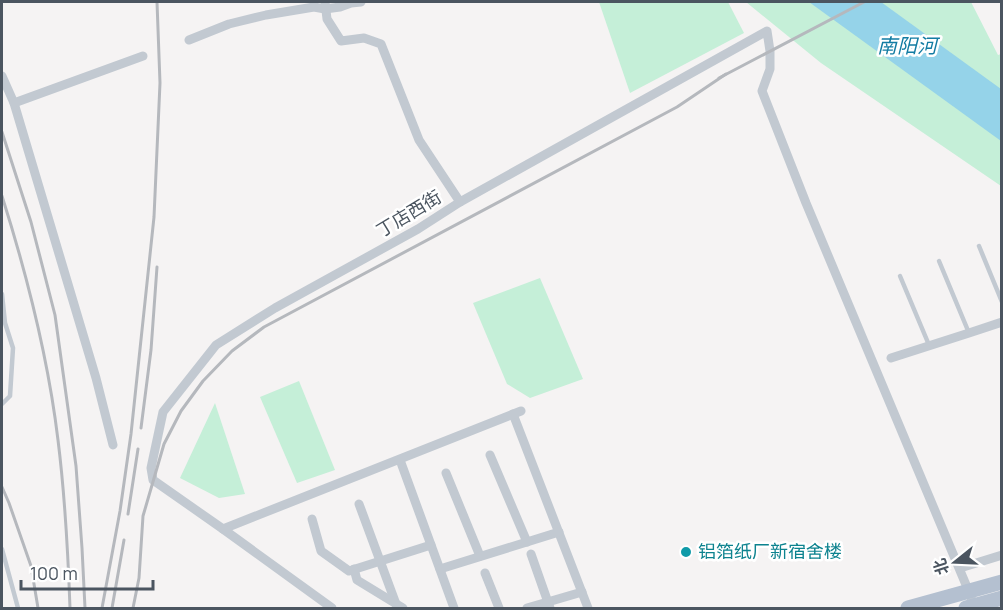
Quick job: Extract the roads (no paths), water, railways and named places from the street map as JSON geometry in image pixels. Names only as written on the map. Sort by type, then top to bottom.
[{"type":"main road","points":[[970,602],[1002,582]]},
{"type":"main road","points":[[908,609],[1002,598]]},
{"type":"street","points":[[189,40],[229,24],[325,5],[340,8],[361,2]]},
{"type":"street","points":[[325,5],[327,19],[341,41],[364,38],[381,44],[419,140],[460,202]]},
{"type":"street","name":"丁店西街","points":[[224,529],[153,480],[151,468],[163,412],[216,345],[274,308],[418,229],[460,202],[767,31],[770,69],[762,91],[806,203],[960,568]]},
{"type":"street","points":[[14,103],[142,56]]},
{"type":"street","points":[[2,76],[14,103],[96,378],[113,445]]},
{"type":"street","points":[[891,358],[1002,321]]},
{"type":"street","points":[[224,529],[517,413],[588,609]]},
{"type":"street","points":[[490,455],[526,542]]},
{"type":"street","points":[[400,460],[454,609]]},
{"type":"street","points":[[446,472],[480,556]]},
{"type":"street","points":[[359,504],[400,606]]},
{"type":"street","points":[[312,519],[321,551],[348,571],[431,545]]},
{"type":"street","points":[[224,529],[332,609]]},
{"type":"street","points":[[440,568],[559,532]]},
{"type":"street","points":[[531,554],[550,609]]},
{"type":"street","points":[[970,602],[960,568],[1002,555]]},
{"type":"street","points":[[354,569],[357,580],[400,606]]},
{"type":"street","points":[[485,573],[499,609]]},
{"type":"street","points":[[527,609],[582,592]]},
{"type":"lane","points":[[979,246],[1002,302]]},
{"type":"lane","points":[[939,261],[969,333]]},
{"type":"lane","points":[[900,276],[929,346]]},
{"type":"lane","points":[[2,294],[3,322],[13,348],[10,396],[2,404]]},
{"type":"lane","points":[[2,549],[18,609]]},
{"type":"water","name":"南阳河","points":[[809,2],[881,2],[1001,89],[1001,141]]},
{"type":"railway","points":[[102,608],[120,511],[131,434],[154,217],[160,83],[157,2]]},
{"type":"railway","points":[[719,78],[864,2]]},
{"type":"railway","points":[[133,608],[139,578],[143,516],[164,444],[181,411],[203,381],[232,351],[264,327],[677,107],[726,74]]},
{"type":"railway","points":[[2,132],[31,222],[55,315],[76,466],[85,608]]},
{"type":"railway","points":[[2,196],[36,316],[49,378],[64,503],[70,608]]},
{"type":"railway","points":[[141,428],[151,350],[157,267]]},
{"type":"railway","points":[[128,514],[138,449]]},
{"type":"railway","points":[[2,487],[31,566],[38,608]]},
{"type":"railway","points":[[112,608],[124,540]]},
{"type":"place","name":"铝箔纸厂新宿舍楼","points":[[686,552]]}]
